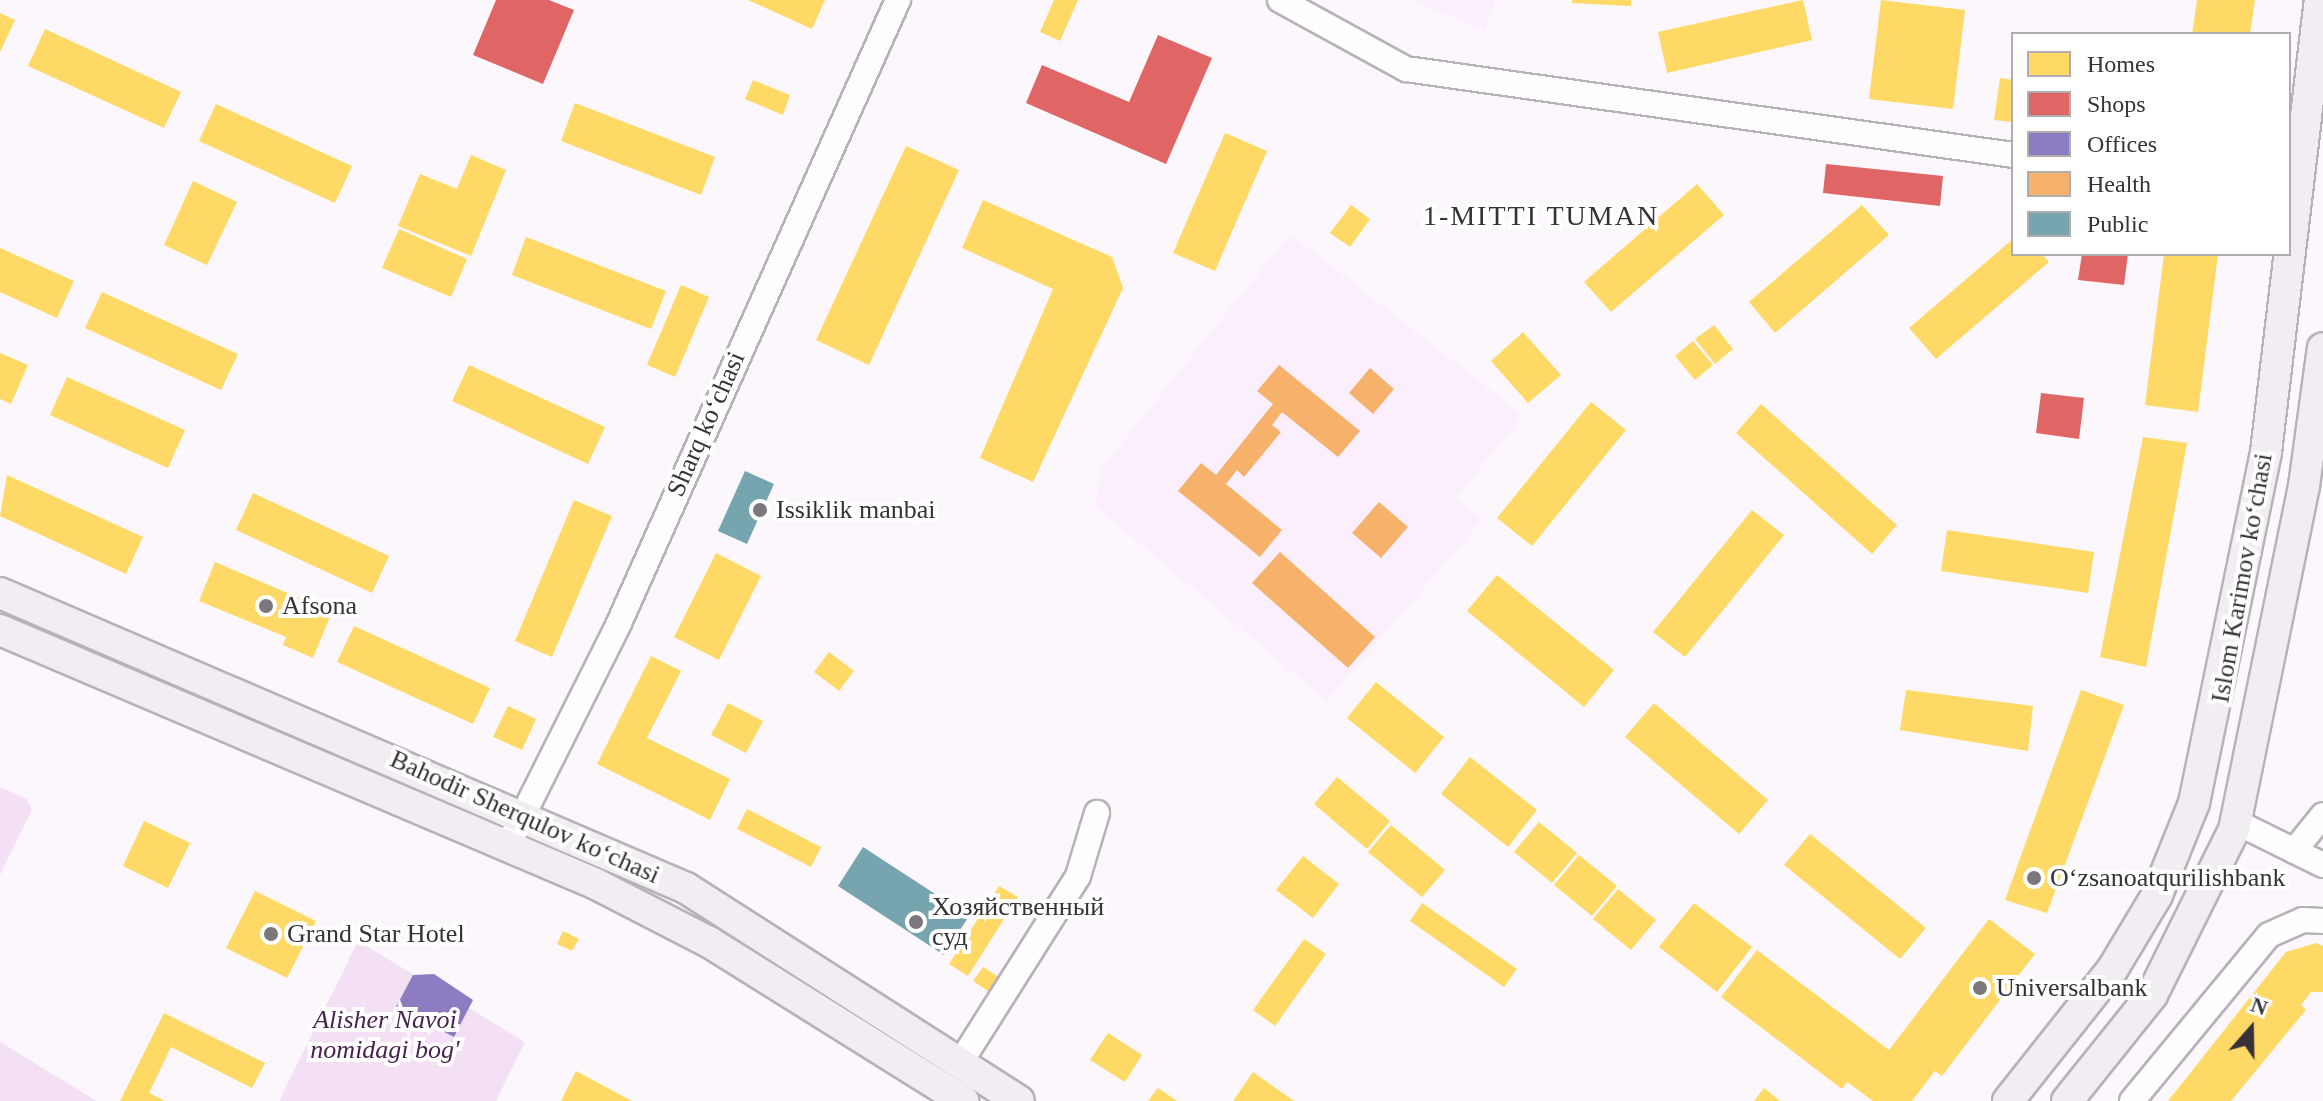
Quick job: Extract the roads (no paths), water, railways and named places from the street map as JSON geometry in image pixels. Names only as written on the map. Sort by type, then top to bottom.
[{"type":"main road","name":"Islom Karimov ko‘chasi","points":[[2291,211],[2320,0]]},
{"type":"main road","name":"Islom Karimov ko‘chasi","points":[[2008,1101],[2112,970],[2173,855],[2220,700],[2266,452],[2286,256]]},
{"type":"main road","name":"Islom Karimov ko‘chasi","points":[[2067,1101],[2152,995],[2236,822],[2308,458],[2323,348]]},
{"type":"main road","points":[[2266,452],[2287,441],[2308,458]]},
{"type":"main road","name":"Bahodir Sherqulov ko‘chasi","points":[[0,593],[454,785],[686,888],[1019,1101]]},
{"type":"main road","name":"Bahodir Sherqulov ko‘chasi","points":[[0,630],[508,845],[709,942],[963,1101]]},
{"type":"street","name":"Sharq ko‘chasi","points":[[508,845],[619,623],[898,0]]},
{"type":"street","points":[[1280,0],[1406,69],[2011,155]]},
{"type":"street","points":[[439,815],[454,785]]},
{"type":"street","points":[[960,1063],[1078,876],[1097,813]]},
{"type":"street","points":[[2294,851],[2323,815]]},
{"type":"street","points":[[2236,822],[2323,865]]},
{"type":"street","points":[[2132,1101],[2269,935],[2303,920],[2323,921]]},
{"type":"place","name":"Issiklik manbai","points":[[760,510]]},
{"type":"place","name":"Afsona","points":[[266,606]]},
{"type":"place","name":"Oʻzsanoatqurilishbank","points":[[2034,878]]},
{"type":"place","name":"Хозяйственный суд","points":[[916,922]]},
{"type":"place","name":"Grand Star Hotel","points":[[271,934]]},
{"type":"place","name":"Universalbank","points":[[1980,988]]},
{"type":"district","name":"1-MITTI TUMAN","points":[[1541,216]]},
{"type":"park label","name":"Alisher Navoi nomidagi bog'","points":[[385,1035]]}]
